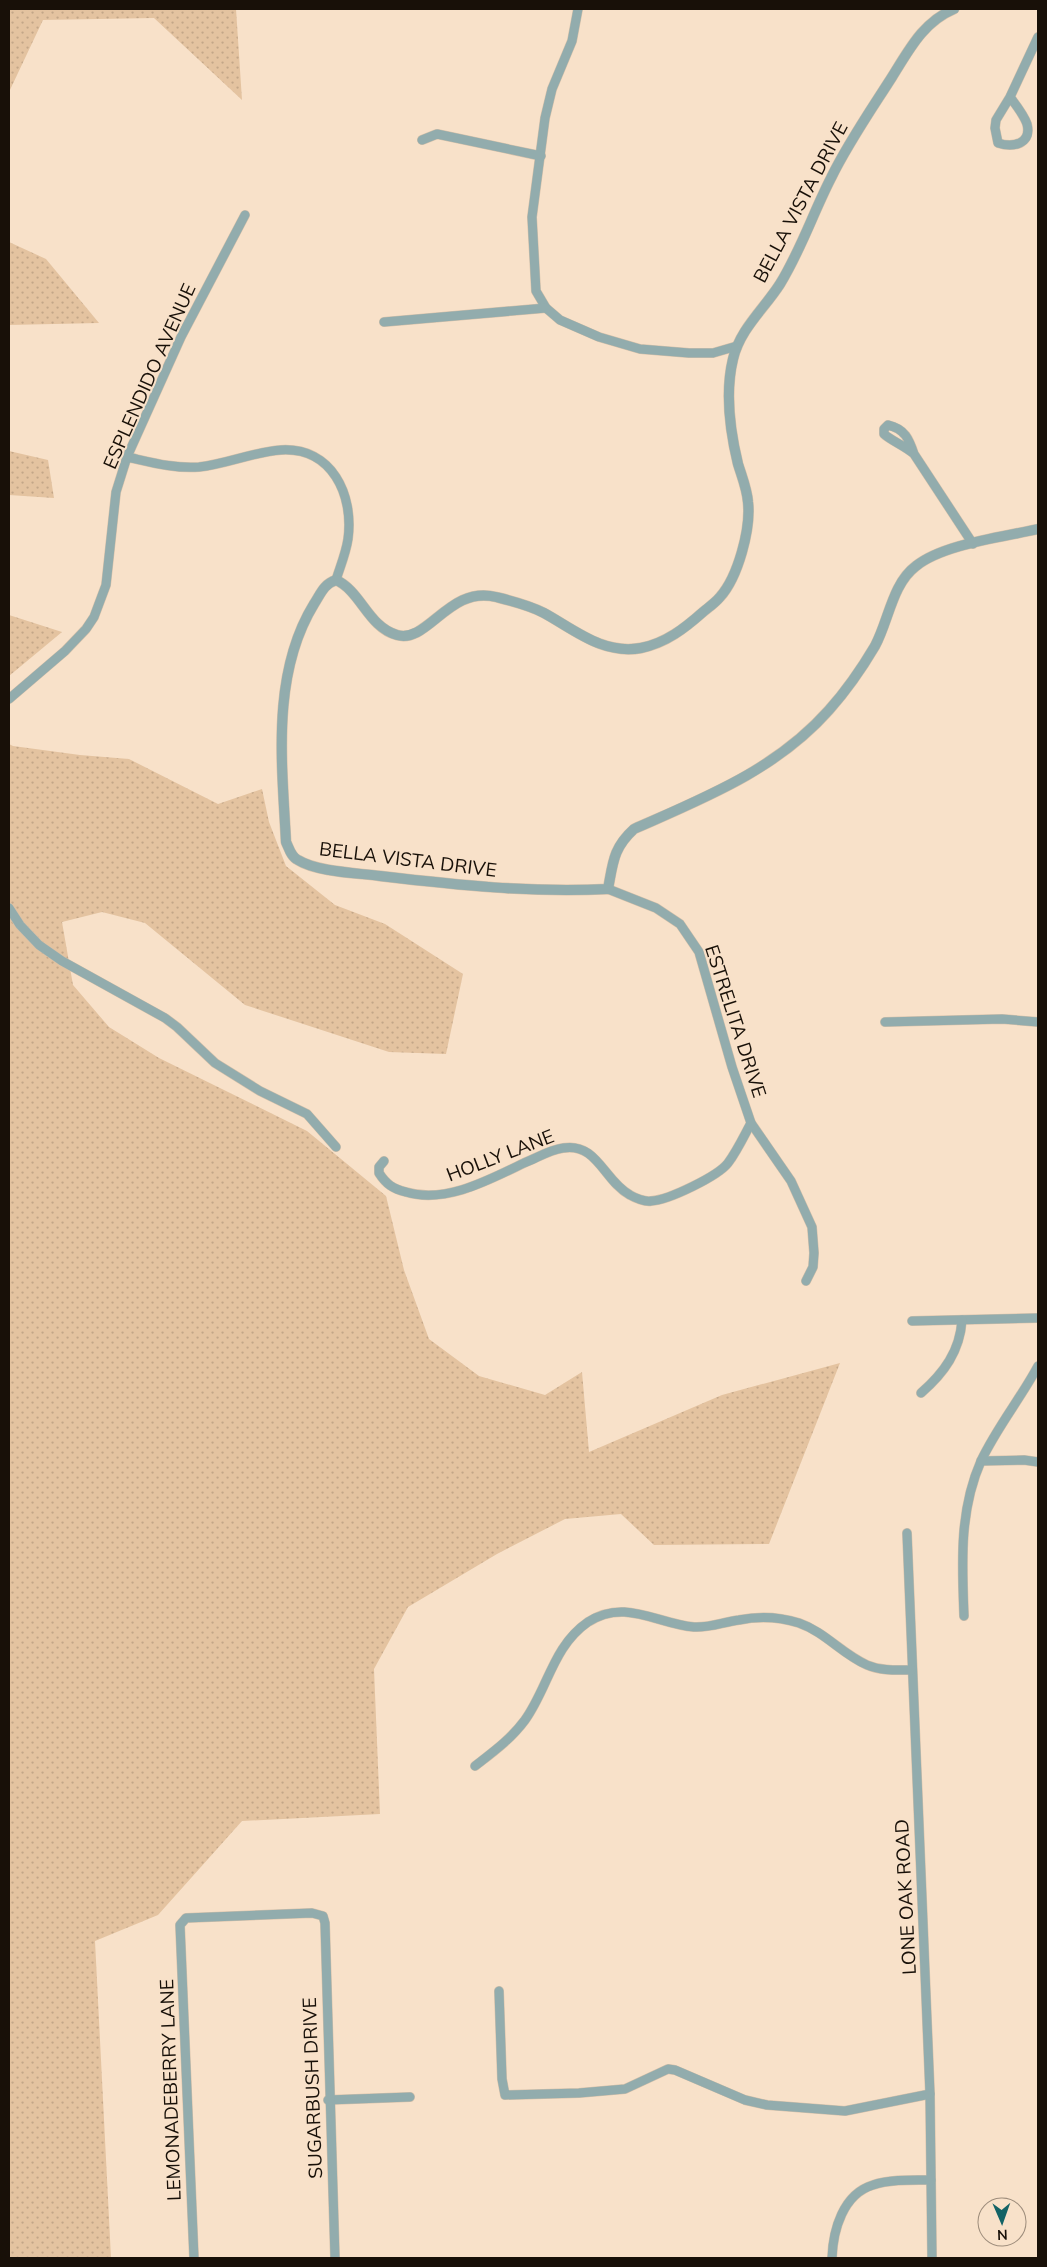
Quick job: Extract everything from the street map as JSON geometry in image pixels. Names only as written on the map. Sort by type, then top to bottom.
[{"type":"street","points":[[578,9],[572,42],[552,88],[545,118],[532,217],[536,291],[546,308],[560,320],[593,335],[640,349],[690,353],[713,352],[737,346]]},
{"type":"street","name":"BELLA VISTA DRIVE","points":[[608,889],[557,892],[473,886],[330,870],[298,861],[292,855],[286,842],[280,736],[281,717],[292,652],[307,616],[326,583],[336,580],[346,584],[362,607],[382,627],[397,636],[418,632],[453,604],[478,596],[499,598],[542,612],[578,635],[601,644],[639,648],[662,642],[687,626],[721,597],[733,577],[744,542],[748,499],[731,427],[729,379],[737,346],[744,332],[780,284],[830,178],[851,141],[920,33],[943,11],[954,9]]},
{"type":"street","points":[[1010,97],[1028,126],[1026,138],[1021,144],[1005,145],[998,142],[995,128],[996,120],[1010,97],[1038,37]]},
{"type":"street","points":[[422,140],[437,134],[541,156]]},
{"type":"street","name":"ESPLENDIDO AVENUE","points":[[9,699],[65,652],[82,634],[94,617],[106,585],[116,492],[127,457],[193,312],[245,215]]},
{"type":"street","points":[[384,322],[546,308]]},
{"type":"street","points":[[127,457],[164,465],[196,467],[280,450],[310,455],[330,467],[342,486],[347,502],[348,541],[336,580]]},
{"type":"street","points":[[914,454],[973,544]]},
{"type":"street","points":[[608,889],[614,856],[622,840],[634,829],[729,787],[767,765],[813,726],[851,683],[876,645],[902,579],[916,566],[932,555],[1038,529]]},
{"type":"street","name":"ESTRELITA DRIVE","points":[[608,889],[656,908],[680,924],[699,952],[732,1067],[751,1123],[791,1182],[812,1227],[813,1267],[806,1281]]},
{"type":"street","points":[[9,908],[24,931],[39,946],[62,961],[165,1018],[215,1063],[260,1091],[307,1114],[336,1147]]},
{"type":"street","points":[[885,1022],[1002,1019],[1038,1022]]},
{"type":"street","name":"HOLLY LANE","points":[[384,1161],[379,1167],[379,1173],[388,1185],[417,1196],[439,1195],[463,1189],[548,1151],[575,1148],[590,1152],[611,1179],[631,1196],[652,1202],[690,1187],[717,1172],[727,1164],[751,1123]]},
{"type":"street","points":[[912,1321],[1038,1318]]},
{"type":"street","points":[[921,1393],[939,1378],[951,1362],[962,1320]]},
{"type":"street","points":[[964,1616],[962,1548],[967,1502],[981,1461],[1038,1366]]},
{"type":"street","points":[[981,1461],[1024,1460],[1038,1462]]},
{"type":"street","name":"LONE OAK ROAD","points":[[907,1533],[911,1670],[930,2094],[932,2258]]},
{"type":"street","points":[[475,1766],[503,1744],[525,1720],[560,1651],[571,1636],[590,1621],[611,1613],[640,1612],[677,1625],[696,1627],[715,1626],[738,1620],[769,1618],[799,1623],[824,1635],[852,1657],[868,1665],[887,1670],[911,1670]]},
{"type":"street","name":"LEMONADEBERRY LANE","points":[[194,2258],[180,1925],[182,1920],[195,1917],[312,1914],[323,1916]]},
{"type":"street","name":"SUGARBUSH DRIVE","points":[[323,1916],[334,2258]]},
{"type":"street","points":[[499,1991],[502,2079],[505,2095],[579,2093],[625,2089],[668,2069],[675,2070],[745,2100],[767,2105],[845,2111],[930,2094]]},
{"type":"street","points":[[328,2100],[410,2097]]},
{"type":"street","points":[[832,2258],[837,2226],[846,2206],[856,2194],[873,2184],[931,2180]]},
{"type":"shaded area","points":[[9,9],[236,9],[242,100],[154,18],[43,20],[9,92]]},
{"type":"shaded area","points":[[9,242],[46,259],[99,323],[9,325]]},
{"type":"shaded area","points":[[9,451],[48,460],[54,498],[9,495]]},
{"type":"shaded area","points":[[9,615],[62,632],[9,676]]},
{"type":"shaded area","points":[[9,744],[80,755],[129,759],[218,804],[262,789],[269,822],[286,866],[335,905],[385,924],[463,974],[446,1054],[389,1052],[245,1005],[145,923],[102,912],[62,922],[73,985],[109,1027],[159,1058],[307,1131],[386,1196],[404,1270],[429,1339],[479,1376],[545,1395],[582,1372],[589,1452],[722,1395],[840,1363],[769,1544],[654,1545],[621,1514],[565,1519],[497,1554],[408,1607],[374,1669],[380,1814],[242,1821],[158,1915],[95,1941],[111,2258],[9,2258]]}]
